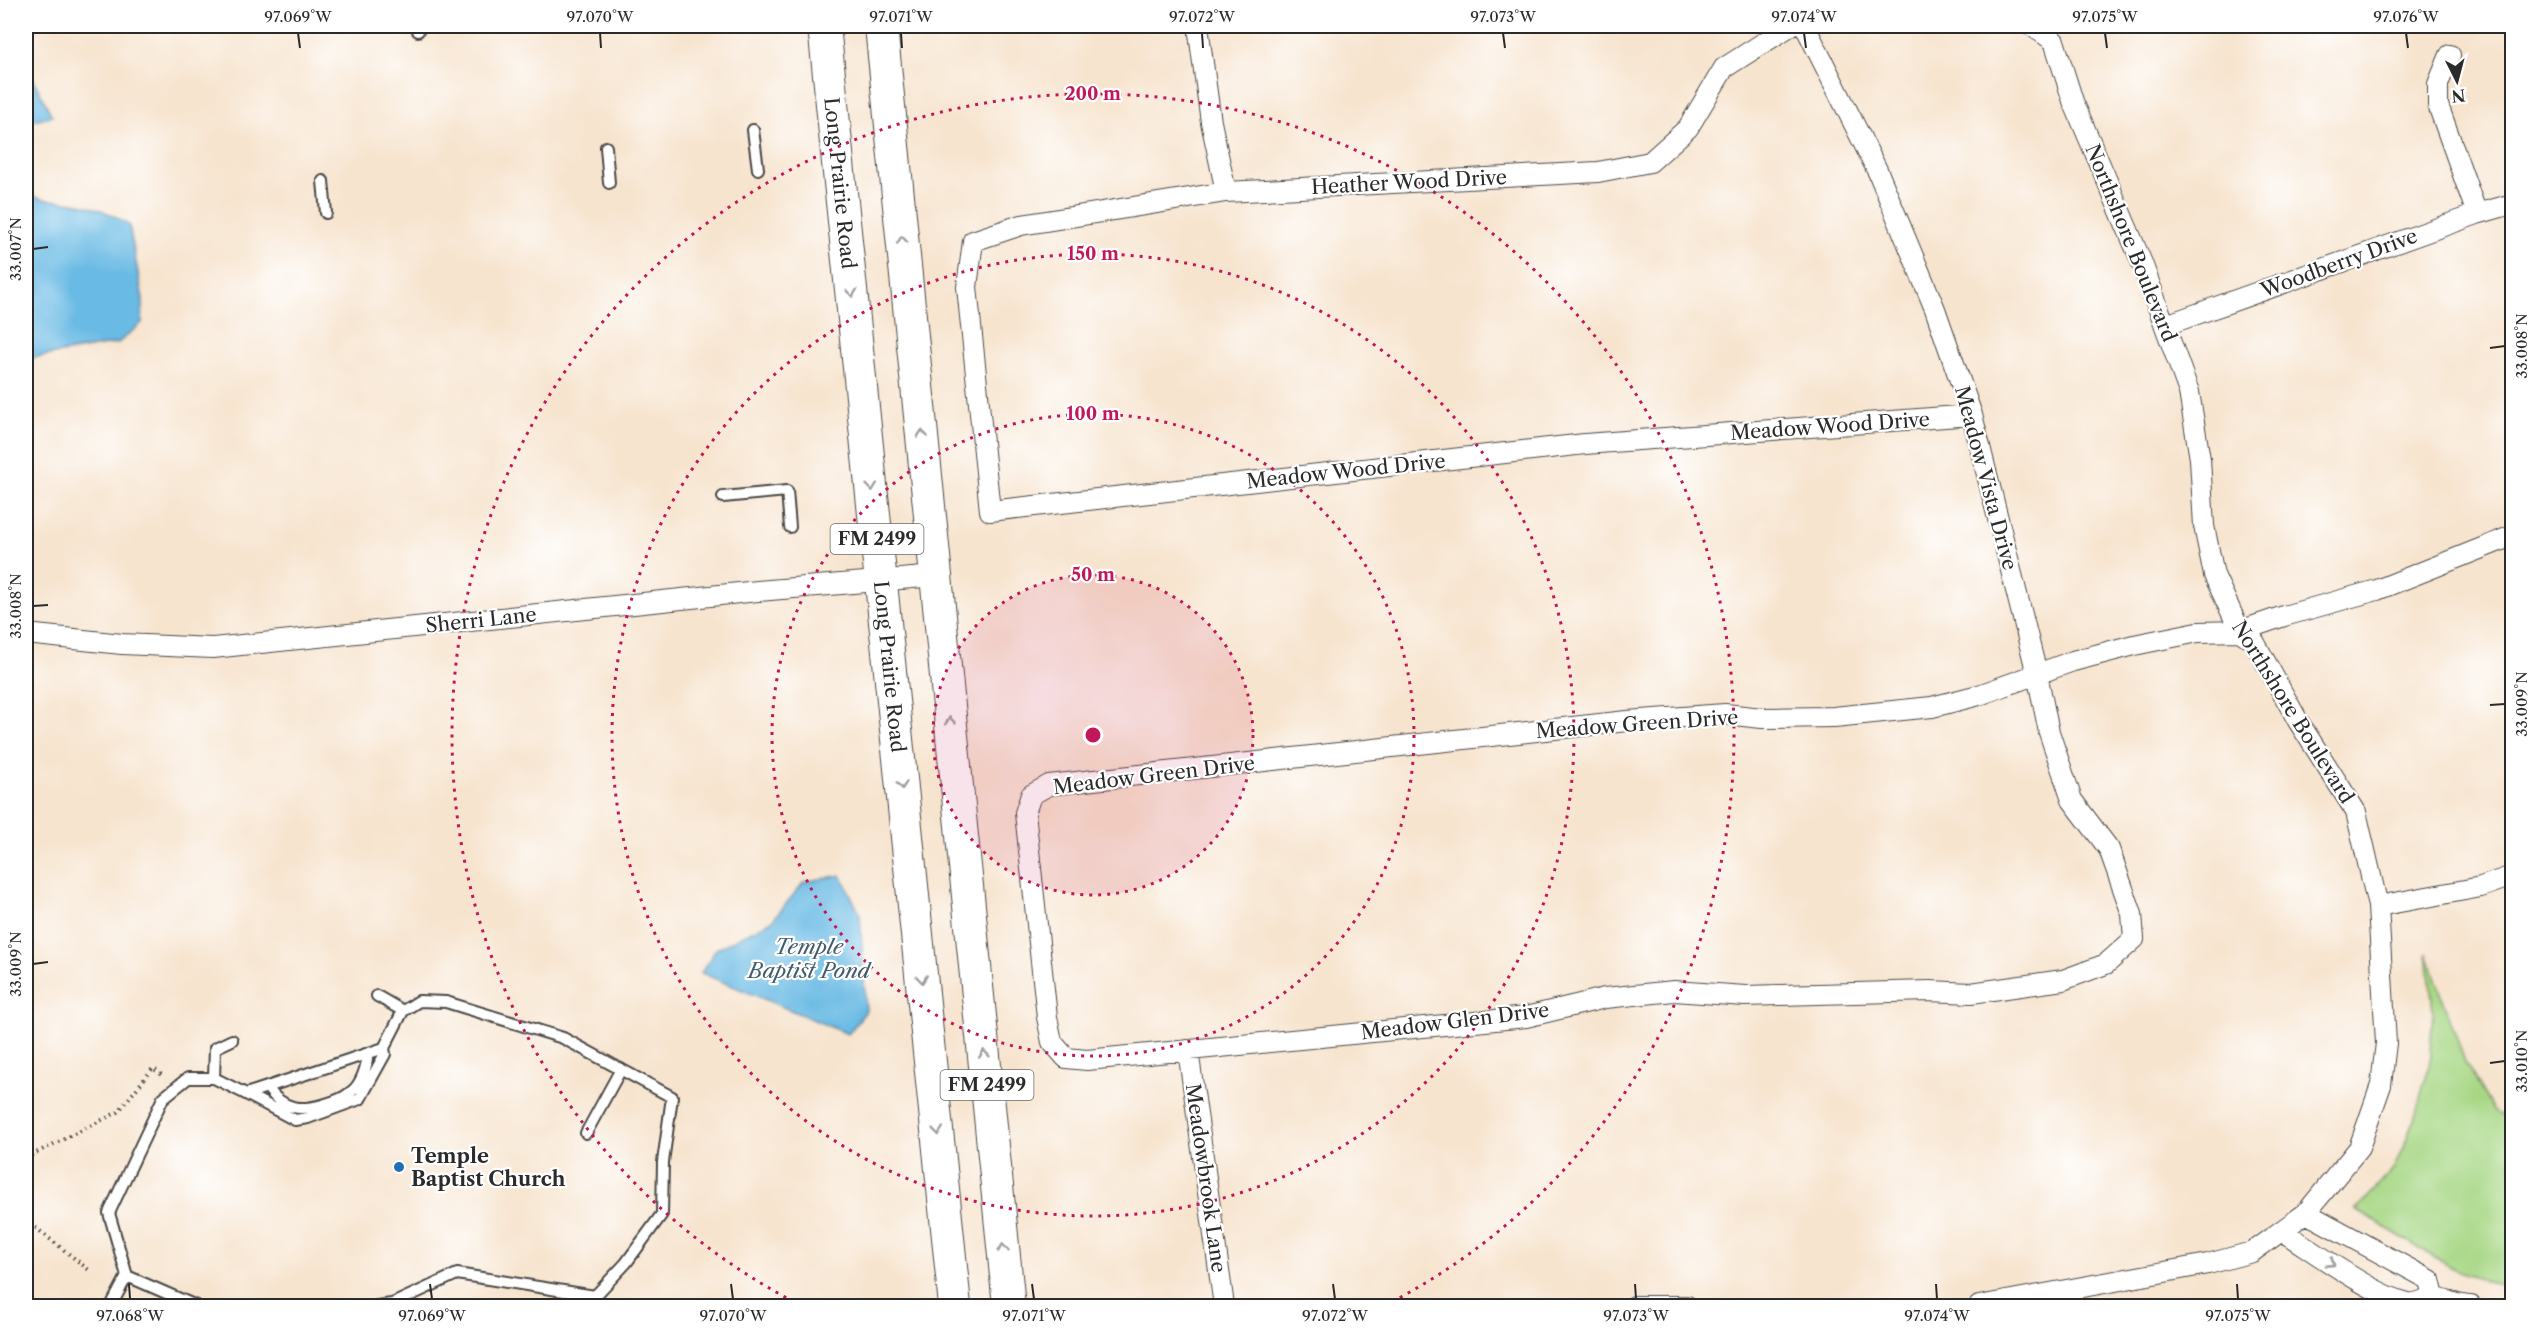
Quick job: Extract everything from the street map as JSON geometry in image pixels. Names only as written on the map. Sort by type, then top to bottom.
[{"type":"main road","name":"Long Prairie Road","points":[[824,26],[955,1306]]},
{"type":"main road","name":"FM 2499","points":[[881,26],[1009,1306]]},
{"type":"street","points":[[1198,26],[1211,122],[1226,192]]},
{"type":"street","name":"Heather Wood Drive","points":[[973,241],[1021,225],[1226,192],[1598,171],[1650,162],[1688,128],[1724,68],[1790,26]]},
{"type":"street","name":"Meadow Vista Drive","points":[[1805,26],[1878,172],[1935,309],[1972,415],[2037,674],[2049,732],[2072,800],[2109,849],[2132,914],[2134,939]]},
{"type":"street","name":"Northshore Boulevard","points":[[1979,1306],[2208,1264],[2252,1252],[2306,1213],[2359,1148],[2381,1085],[2386,1043],[2378,906],[2356,812],[2298,721],[2254,641],[2240,631],[2214,575],[2204,526],[2200,459],[2189,392],[2166,325],[2073,100],[2054,41],[2033,26]]},
{"type":"street","points":[[2450,55],[2438,84],[2438,105],[2477,214]]},
{"type":"street","name":"Woodberry Drive","points":[[2166,325],[2477,214],[2512,204]]},
{"type":"street","name":"Meadow Wood Drive","points":[[973,241],[967,287],[990,511],[1586,444],[1972,415]]},
{"type":"street","name":"Meadow Green Drive","points":[[1030,799],[1031,795],[1049,785],[1626,721],[1725,714],[1762,718],[1834,717],[1932,707],[1979,695],[2073,661],[2134,645],[2198,632],[2240,631],[2284,615],[2377,590],[2512,536]]},
{"type":"street","name":"Sherri Lane","points":[[26,634],[122,644],[213,648],[758,591],[936,576]]},
{"type":"street","name":"Meadow Glen Drive","points":[[1030,799],[1025,813],[1052,1042],[1066,1058],[1087,1060],[1526,1017],[1605,998],[1674,991],[1745,996],[1930,991],[1971,993],[2063,980],[2106,964],[2134,939]]},
{"type":"street","points":[[2378,906],[2481,887],[2512,876]]},
{"type":"street","name":"Meadowbrook Lane","points":[[1188,1050],[1224,1306]]},
{"type":"street","points":[[2306,1213],[2430,1280],[2434,1298]]},
{"type":"street","points":[[2282,1231],[2344,1271],[2410,1304],[2434,1298],[2456,1305],[2471,1306]]},
{"type":"street","points":[[1635,1306],[1687,1306]]},
{"type":"lane","points":[[753,130],[758,169]]},
{"type":"lane","points":[[606,147],[609,183]]},
{"type":"lane","points":[[323,182],[326,213]]},
{"type":"lane","points":[[723,497],[787,491],[790,527]]},
{"type":"lane","points":[[377,996],[403,1011]]},
{"type":"lane","points":[[111,1306],[127,1276],[109,1213],[163,1098],[188,1078],[214,1078],[295,1120],[308,1118],[360,1099],[385,1054],[384,1048],[403,1011],[419,1001],[446,1002],[563,1038],[672,1097],[663,1162],[662,1214],[626,1263],[594,1301],[457,1274],[392,1304],[377,1306]]},
{"type":"lane","points":[[214,1078],[215,1048],[232,1040]]},
{"type":"lane","points":[[246,1094],[384,1048]]},
{"type":"lane","points":[[267,1087],[277,1100],[292,1107],[308,1110],[350,1094],[357,1086],[364,1071],[368,1061],[367,1054]]},
{"type":"lane","points":[[586,1133],[621,1069]]},
{"type":"lane","points":[[127,1276],[177,1303],[196,1306]]},
{"type":"path","points":[[26,1158],[118,1112],[153,1068],[177,1087]]},
{"type":"path","points":[[26,1220],[89,1270]]},
{"type":"green space","points":[[2427,953],[2465,1062],[2493,1110],[2512,1122],[2512,1289],[2461,1273],[2356,1210],[2393,1170],[2412,1127],[2429,1066],[2433,1011]]},
{"type":"water","points":[[26,76],[32,77],[52,116],[26,122]]},
{"type":"water","points":[[26,193],[45,199],[90,206],[111,214],[129,225],[143,299],[142,323],[118,343],[26,359]]},
{"type":"water","name":"Temple Baptist Pond","points":[[841,875],[860,914],[866,1011],[848,1034],[701,973],[716,949],[772,921],[804,882]]},
{"type":"place","name":"Temple Baptist Church","points":[[399,1167]]}]
